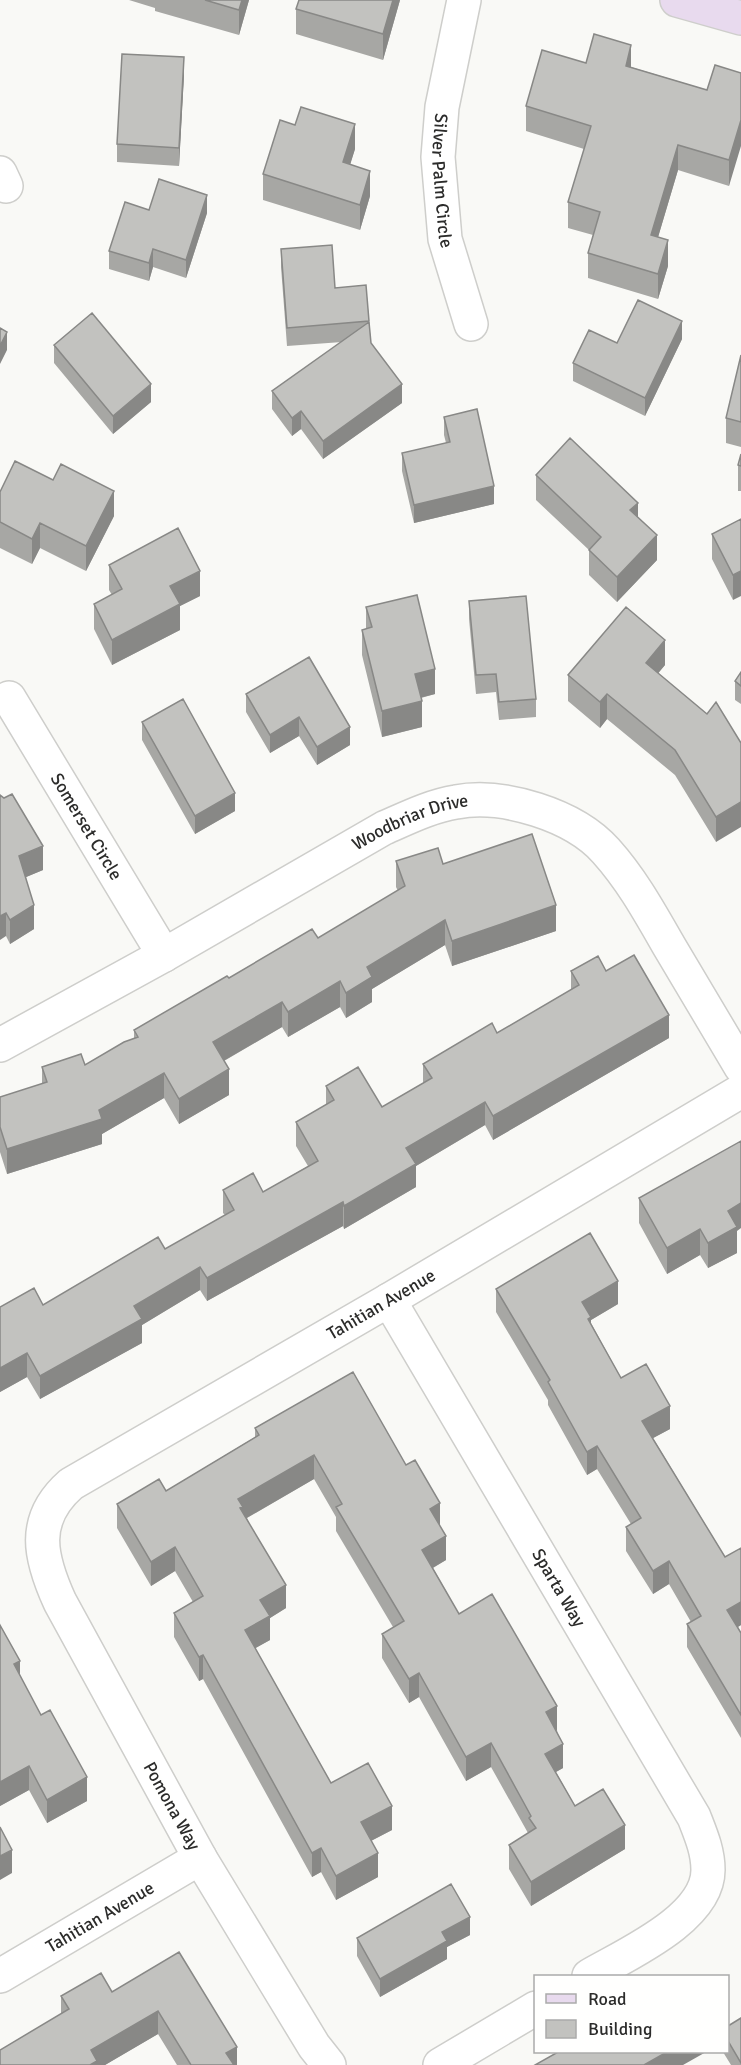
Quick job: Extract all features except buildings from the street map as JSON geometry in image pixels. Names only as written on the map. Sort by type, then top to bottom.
[{"type":"street","name":"Silver Palm Circle","points":[[464,0],[442,107],[438,157],[445,238],[471,324]]},
{"type":"street","points":[[677,0],[741,18]]},
{"type":"street","name":"Somerset Circle","points":[[9,698],[164,955]]},
{"type":"street","name":"Woodbriar Drive","points":[[0,1045],[22,1035],[164,955],[384,828],[421,812],[457,802],[489,800],[521,805],[550,814],[578,829],[605,849],[633,885],[741,1067]]},
{"type":"street","name":"Tahitian Avenue","points":[[42,1534],[48,1514],[61,1493],[71,1484],[389,1300],[741,1091]]},
{"type":"street","name":"Sparta Way","points":[[389,1300],[694,1817],[705,1846],[708,1870],[703,1893],[696,1903],[662,1933],[592,1975]]},
{"type":"street","name":"Pomona Way","points":[[42,1534],[45,1565],[60,1602],[200,1858],[314,2046],[329,2065]]},
{"type":"street","name":"Tahitian Avenue","points":[[0,1976],[200,1858]]},
{"type":"street","points":[[440,2065],[534,2009]]}]
